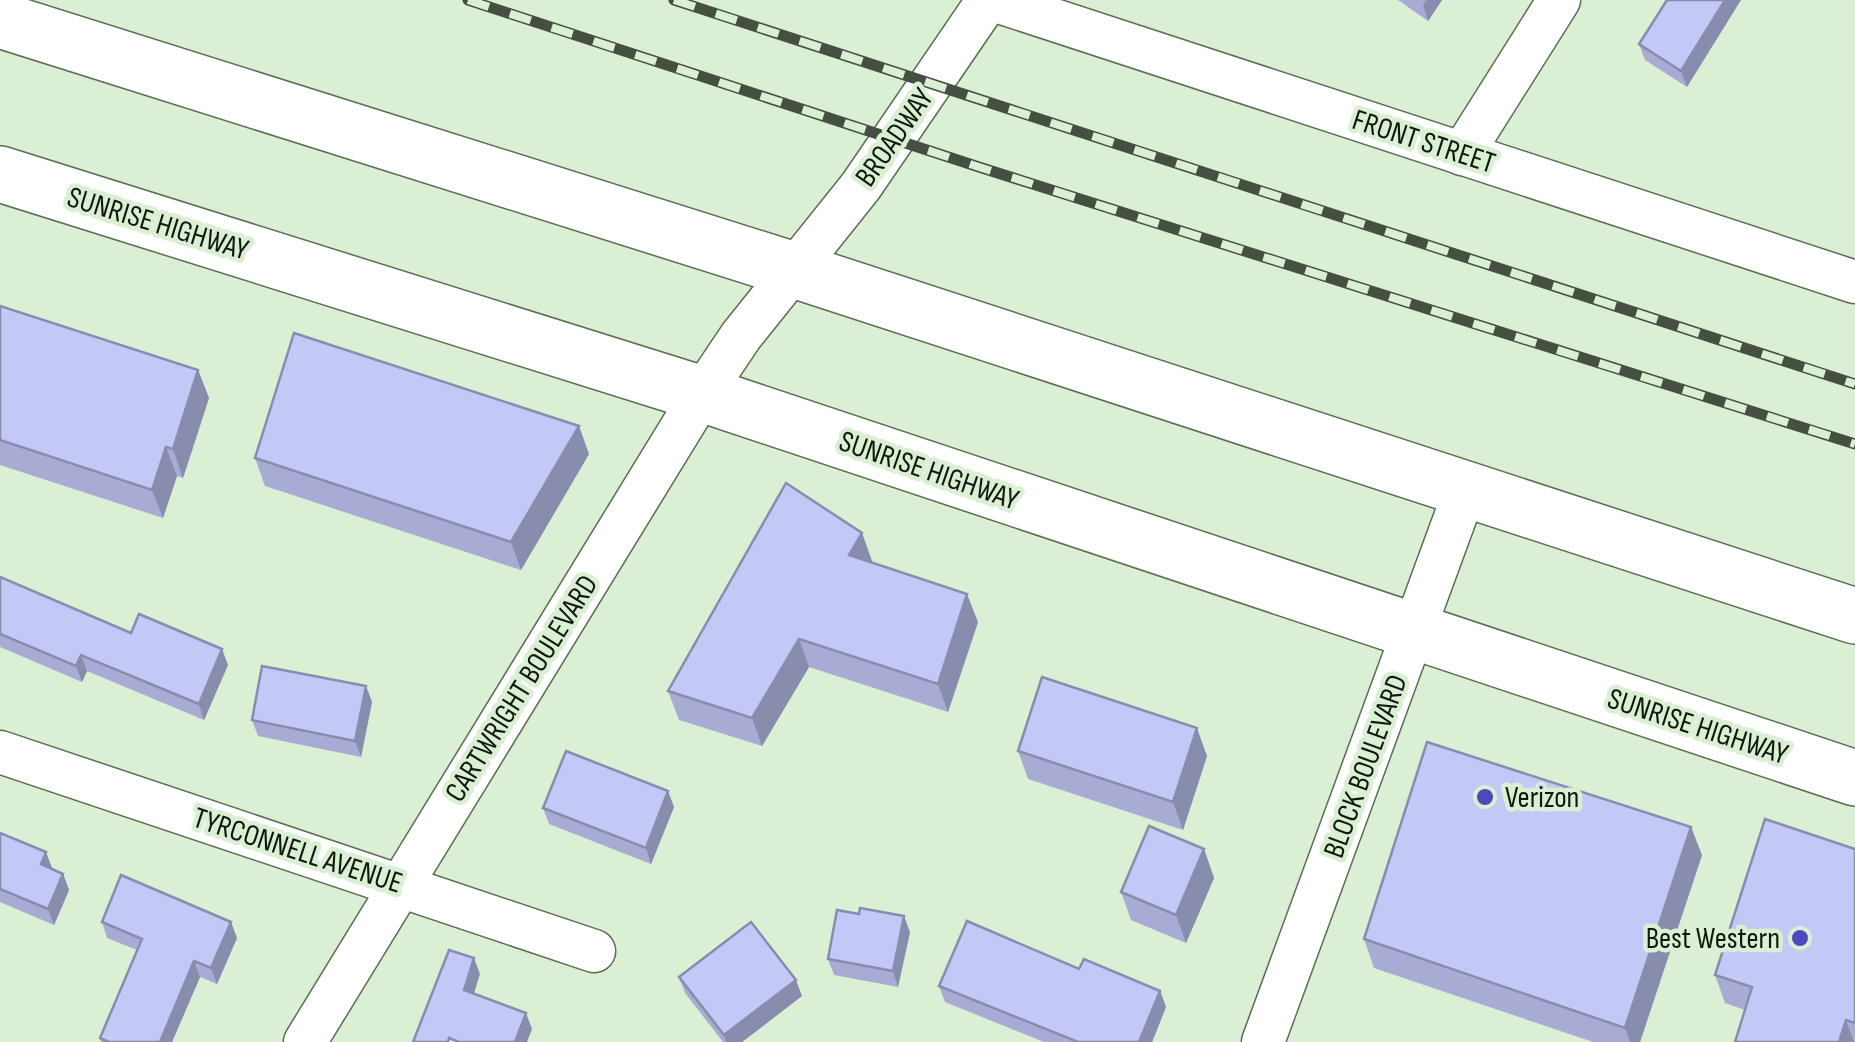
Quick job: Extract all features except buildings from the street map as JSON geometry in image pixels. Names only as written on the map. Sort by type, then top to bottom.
[{"type":"highway","points":[[0,20],[794,270],[1855,616]]},
{"type":"highway","name":"SUNRISE HIGHWAY","points":[[0,174],[702,394],[1855,778]]},
{"type":"street","name":"FRONT STREET","points":[[990,0],[1855,282]]},
{"type":"street","name":"BROADWAY","points":[[741,336],[861,186],[990,0]]},
{"type":"street","points":[[1462,154],[1559,0]]},
{"type":"street","name":"CARTWRIGHT BOULEVARD","points":[[305,1042],[741,336]]},
{"type":"street","name":"BLOCK BOULEVARD","points":[[1263,1042],[1466,488]]},
{"type":"street","name":"TYRCONNELL AVENUE","points":[[0,752],[594,951]]},
{"type":"railway","points":[[468,0],[982,168],[1855,444]]},
{"type":"railway","points":[[674,0],[1855,384]]},
{"type":"place","name":"Verizon","points":[[1485,797]]},
{"type":"place","name":"Best Western","points":[[1800,938]]}]
